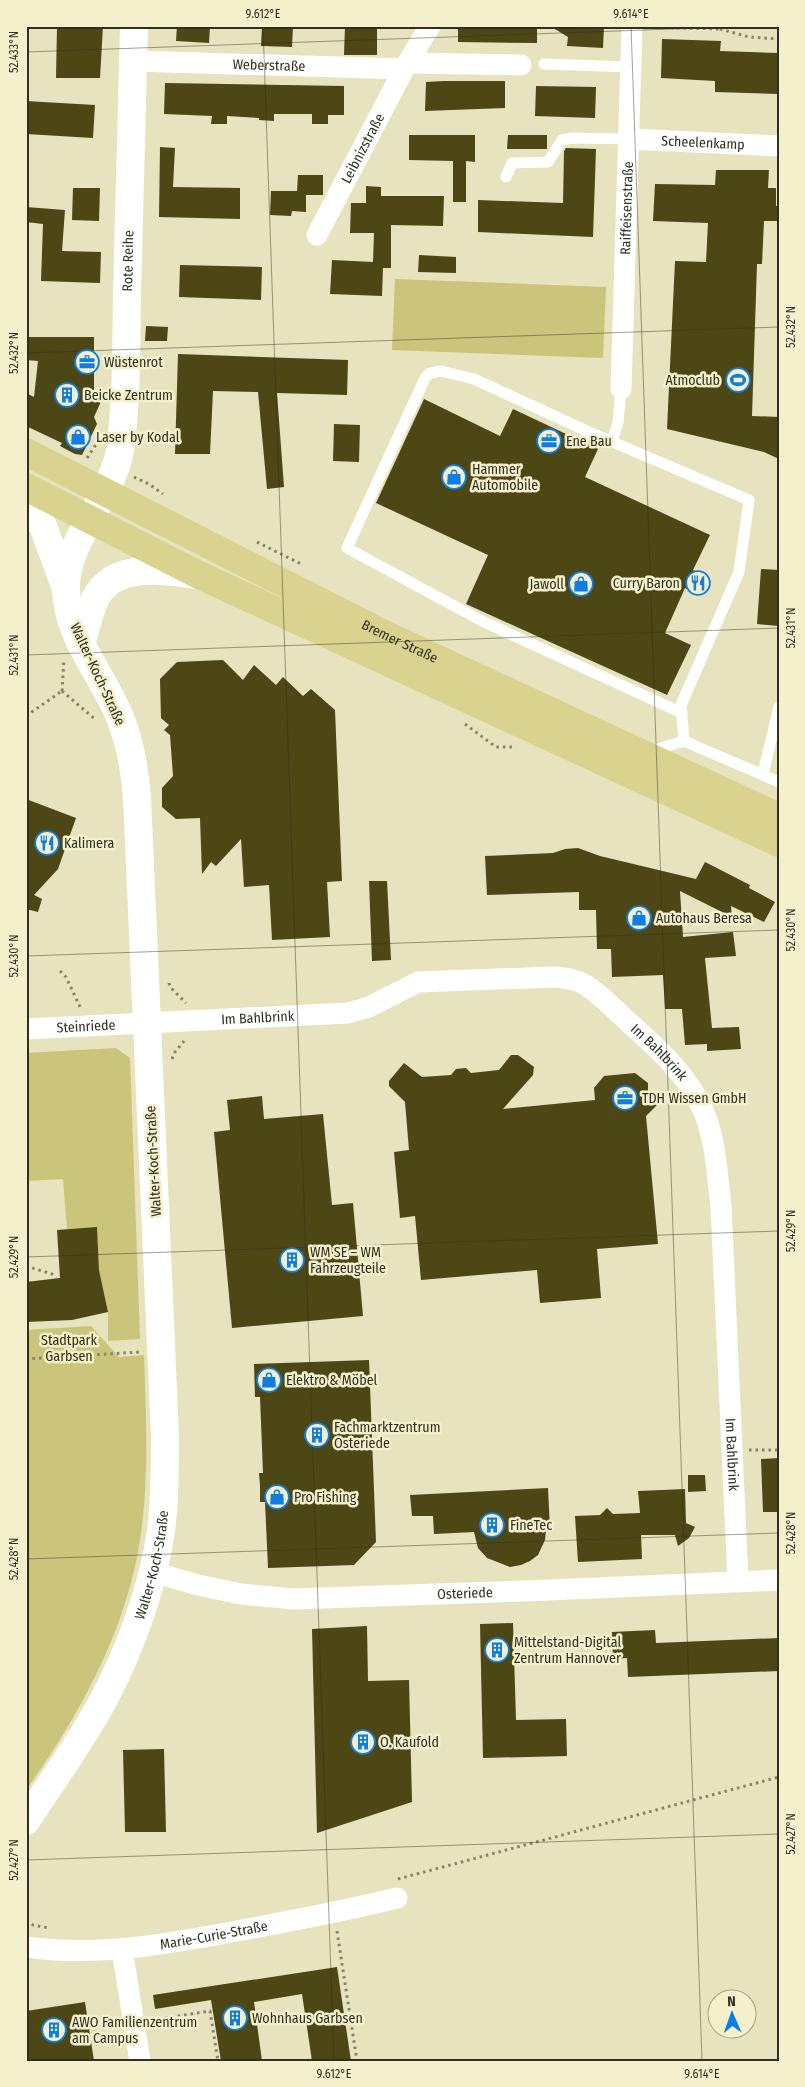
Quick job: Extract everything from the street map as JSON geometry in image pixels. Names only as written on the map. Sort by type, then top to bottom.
[{"type":"main road","name":"Bremer Straße","points":[[26,452],[386,635],[779,817]]},
{"type":"main road","name":"Bremer Straße","points":[[26,487],[199,575],[779,844]]},
{"type":"street","name":"Rote Reihe","points":[[104,491],[120,452],[123,415],[134,26]]},
{"type":"street","name":"Leibnizstraße","points":[[317,235],[430,26]]},
{"type":"street","name":"Raiffeisenstraße","points":[[621,389],[632,26]]},
{"type":"street","name":"Weberstraße","points":[[133,61],[407,66]]},
{"type":"street","points":[[407,66],[521,65]]},
{"type":"street","name":"Scheelenkamp","points":[[628,139],[779,146]]},
{"type":"street","name":"Walter-Koch-Straße","points":[[26,1821],[104,1700],[132,1635],[153,1572],[161,1532],[165,1489],[165,1436],[146,1022],[141,864],[134,772],[123,723],[81,644],[69,610],[66,586],[71,561],[104,491]]},
{"type":"street","points":[[26,504],[43,526],[66,586]]},
{"type":"street","points":[[81,644],[95,599],[105,586],[116,578],[124,574],[160,570],[199,575]]},
{"type":"street","name":"Im Bahlbrink","points":[[146,1022],[348,1013],[369,1007],[418,982],[554,977],[574,980],[584,984],[631,1024],[678,1071],[697,1098],[708,1125],[714,1152],[721,1206],[738,1581]]},
{"type":"street","name":"Steinriede","points":[[26,1029],[146,1022]]},
{"type":"street","name":"Osteriede","points":[[153,1572],[198,1585],[241,1594],[293,1599],[525,1592],[779,1580]]},
{"type":"street","name":"Marie-Curie-Straße","points":[[26,1947],[70,1950],[122,1949],[172,1944],[334,1913],[397,1888]]},
{"type":"street","points":[[122,1949],[140,2061]]},
{"type":"lane","points":[[544,64],[630,67]]},
{"type":"lane","points":[[506,177],[512,163],[548,162],[562,140],[573,138],[628,139]]},
{"type":"lane","points":[[682,713],[482,621],[347,548],[425,378],[430,373],[441,371],[474,379],[750,500],[740,572],[681,705],[682,713],[684,741]]},
{"type":"lane","points":[[612,441],[618,423],[621,389]]},
{"type":"lane","points":[[763,774],[779,707]]},
{"type":"lane","points":[[642,755],[684,741],[779,782]]},
{"type":"path","points":[[644,26],[720,28],[749,38],[779,39]]},
{"type":"path","points":[[149,484],[156,490]]},
{"type":"path","points":[[26,716],[62,691]]},
{"type":"path","points":[[60,972],[66,977],[81,1008]]},
{"type":"path","points":[[26,1266],[52,1274],[56,1278]]},
{"type":"path","points":[[26,1359],[148,1352]]},
{"type":"path","points":[[732,1450],[779,1450]]},
{"type":"path","points":[[397,1888],[779,1777]]},
{"type":"path","points":[[334,1913],[357,2061]]},
{"type":"path","points":[[26,1921],[33,1925]]},
{"type":"path","points":[[134,2023],[210,2011],[218,2061]]},
{"type":"green space","points":[[395,279],[606,287],[603,358],[392,350]]},
{"type":"green space","points":[[116,1048],[130,1058],[140,1339],[108,1341],[108,1312],[99,1270],[97,1228],[67,1229],[63,1179],[26,1181],[26,1053]]},
{"type":"green space","name":"Stadtpark Garbsen","points":[[91,1326],[119,1357],[144,1355],[146,1478],[142,1528],[131,1584],[109,1646],[80,1706],[26,1790],[26,1330]]},
{"type":"building","points":[[57,26],[103,26],[100,78],[56,78]]},
{"type":"building","points":[[177,26],[210,26],[209,43],[176,41]]},
{"type":"building","points":[[262,26],[293,26],[292,47],[261,46]]},
{"type":"building","points":[[345,26],[377,26],[377,55],[344,55]]},
{"type":"building","points":[[458,26],[537,26],[537,43],[458,42]]},
{"type":"building","points":[[550,26],[604,26],[603,48],[567,46],[568,37]]},
{"type":"building","points":[[662,39],[721,41],[720,51],[778,53],[779,94],[715,92],[715,81],[661,78]]},
{"type":"building","points":[[505,81],[505,108],[425,111],[426,82]]},
{"type":"building","points":[[165,83],[344,86],[344,115],[328,115],[328,124],[312,124],[312,114],[274,114],[274,121],[227,116],[227,124],[211,124],[212,116],[164,114]]},
{"type":"building","points":[[536,86],[596,87],[595,118],[535,116]]},
{"type":"building","points":[[26,101],[95,105],[93,138],[26,134]]},
{"type":"building","points":[[409,135],[475,135],[475,162],[466,161],[466,202],[453,202],[453,161],[409,160]]},
{"type":"building","points":[[508,135],[547,135],[547,149],[507,149]]},
{"type":"building","points":[[160,147],[175,148],[173,187],[240,188],[240,219],[159,217]]},
{"type":"building","points":[[566,148],[596,149],[593,237],[478,232],[478,200],[563,203],[564,151]]},
{"type":"building","points":[[716,170],[769,170],[768,188],[776,188],[776,206],[779,206],[779,221],[764,221],[762,264],[757,264],[752,416],[779,417],[779,459],[764,452],[667,429],[675,261],[706,262],[708,223],[653,221],[655,184],[715,185]]},
{"type":"building","points":[[298,175],[323,175],[323,195],[306,195],[306,212],[292,211],[291,216],[270,215],[271,191],[297,191]]},
{"type":"building","points":[[366,186],[381,187],[381,196],[444,196],[443,226],[391,225],[391,268],[383,268],[382,296],[330,294],[332,260],[373,262],[374,233],[350,233],[351,203],[366,203]]},
{"type":"building","points":[[73,188],[100,188],[99,221],[72,220]]},
{"type":"building","points":[[26,207],[65,210],[62,251],[101,252],[100,283],[41,281],[43,224],[26,222]]},
{"type":"building","points":[[419,255],[456,257],[456,273],[418,272]]},
{"type":"building","points":[[180,265],[262,267],[261,300],[179,297]]},
{"type":"building","points":[[146,326],[168,327],[167,341],[145,341]]},
{"type":"building","name":"Beicke Zentrum","points":[[26,337],[94,337],[94,392],[103,397],[94,417],[97,424],[82,455],[75,454],[60,446],[62,443],[26,426],[26,393],[34,397],[38,361],[26,360]]},
{"type":"building","points":[[178,354],[348,360],[347,395],[277,393],[284,487],[267,489],[258,392],[213,391],[210,454],[175,454]]},
{"type":"building","name":"Jawoll","points":[[424,399],[500,436],[513,409],[598,449],[585,477],[710,535],[693,570],[709,577],[700,595],[685,588],[665,633],[691,645],[667,695],[466,604],[488,555],[376,503]]},
{"type":"building","points":[[334,424],[360,425],[359,462],[333,461]]},
{"type":"building","points":[[761,569],[779,570],[779,626],[757,624]]},
{"type":"building","points":[[223,660],[243,680],[254,665],[276,685],[283,677],[303,696],[311,689],[335,710],[342,881],[327,882],[330,937],[272,940],[269,885],[244,887],[241,839],[216,866],[211,862],[202,874],[200,818],[176,819],[162,807],[162,788],[173,776],[170,735],[164,730],[169,725],[161,718],[160,679],[177,662]]},
{"type":"building","name":"Kalimera","points":[[26,799],[76,818],[58,869],[34,895],[42,899],[38,912],[26,909]]},
{"type":"building","name":"Autohaus Beresa","points":[[578,848],[600,856],[696,879],[705,862],[750,885],[749,888],[775,902],[764,922],[731,906],[732,917],[680,891],[683,937],[733,932],[736,956],[705,958],[712,1028],[739,1027],[741,1049],[707,1051],[707,1044],[685,1045],[682,1009],[665,1009],[663,975],[612,977],[611,949],[597,949],[596,910],[579,910],[579,892],[487,895],[485,856],[553,853],[565,849]]},
{"type":"building","points":[[369,881],[387,881],[391,960],[372,961]]},
{"type":"building","points":[[511,1055],[518,1055],[534,1067],[533,1075],[503,1109],[595,1100],[594,1088],[604,1076],[635,1073],[648,1083],[648,1091],[656,1095],[657,1105],[646,1116],[658,1244],[597,1249],[601,1298],[540,1303],[537,1270],[421,1280],[415,1216],[400,1218],[394,1152],[409,1150],[405,1102],[389,1086],[389,1081],[404,1063],[422,1077],[451,1075],[456,1069],[466,1068],[471,1073],[499,1070]]},
{"type":"building","name":"WM SE – WM Fahrzeugteile","points":[[262,1096],[264,1119],[323,1114],[332,1205],[353,1203],[363,1316],[232,1328],[214,1132],[230,1130],[227,1100]]},
{"type":"building","points":[[97,1227],[99,1270],[108,1312],[72,1320],[26,1322],[26,1282],[60,1278],[57,1230]]},
{"type":"building","name":"Fachmarktzentrum Osteriede","points":[[369,1360],[376,1542],[354,1565],[268,1568],[265,1502],[260,1502],[259,1473],[263,1473],[260,1397],[255,1397],[254,1364]]},
{"type":"building","points":[[779,1458],[779,1512],[763,1512],[761,1459]]},
{"type":"building","points":[[688,1475],[705,1475],[706,1491],[688,1492]]},
{"type":"building","name":"FineTec","points":[[548,1488],[550,1529],[546,1530],[545,1540],[538,1555],[521,1565],[510,1567],[487,1558],[478,1548],[474,1532],[434,1534],[433,1516],[412,1516],[410,1495]]},
{"type":"building","points":[[685,1489],[686,1523],[695,1527],[689,1538],[678,1546],[675,1535],[641,1535],[642,1559],[578,1562],[575,1516],[600,1515],[607,1508],[613,1514],[640,1513],[638,1491]]},
{"type":"building","points":[[513,1623],[516,1720],[566,1719],[567,1756],[483,1758],[480,1624]]},
{"type":"building","name":"O. Kaufold","points":[[367,1626],[368,1681],[409,1680],[412,1802],[317,1833],[312,1629]]},
{"type":"building","points":[[655,1630],[656,1643],[779,1638],[779,1671],[628,1677],[627,1658],[613,1659],[612,1632]]},
{"type":"building","points":[[164,1749],[166,1832],[125,1832],[123,1750]]},
{"type":"building","name":"Wohnhaus Garbsen","points":[[337,1967],[351,2061],[312,2061],[302,1994],[254,2002],[262,2061],[221,2061],[211,2000],[155,2009],[153,1995]]},
{"type":"building","name":"AWO Familienzentrum am Campus","points":[[85,2002],[94,2061],[26,2061],[26,2011]]},
{"type":"place","name":"Wüstenrot","points":[[87,362]]},
{"type":"place","name":"Atmoclub","points":[[738,380]]},
{"type":"place","name":"Beicke Zentrum","points":[[67,395]]},
{"type":"place","name":"Laser by Kodal","points":[[78,437]]},
{"type":"place","name":"Ene Bau","points":[[549,441]]},
{"type":"place","name":"Hammer Automobile","points":[[454,477]]},
{"type":"place","name":"Curry Baron","points":[[698,583]]},
{"type":"place","name":"Jawoll","points":[[581,584]]},
{"type":"place","name":"Kalimera","points":[[47,843]]},
{"type":"place","name":"Autohaus Beresa","points":[[639,918]]},
{"type":"place","name":"TDH Wissen GmbH","points":[[625,1098]]},
{"type":"place","name":"WM SE – WM Fahrzeugteile","points":[[292,1260]]},
{"type":"place","name":"Elektro & Möbel","points":[[269,1380]]},
{"type":"place","name":"Fachmarktzentrum Osteriede","points":[[317,1435]]},
{"type":"place","name":"Pro Fishing","points":[[277,1497]]},
{"type":"place","name":"FineTec","points":[[492,1525]]},
{"type":"place","name":"Mittelstand-Digital Zentrum Hannover","points":[[497,1650]]},
{"type":"place","name":"O. Kaufold","points":[[363,1742]]},
{"type":"place","name":"Wohnhaus Garbsen","points":[[235,2018]]},
{"type":"place","name":"AWO Familienzentrum am Campus","points":[[54,2030]]}]
